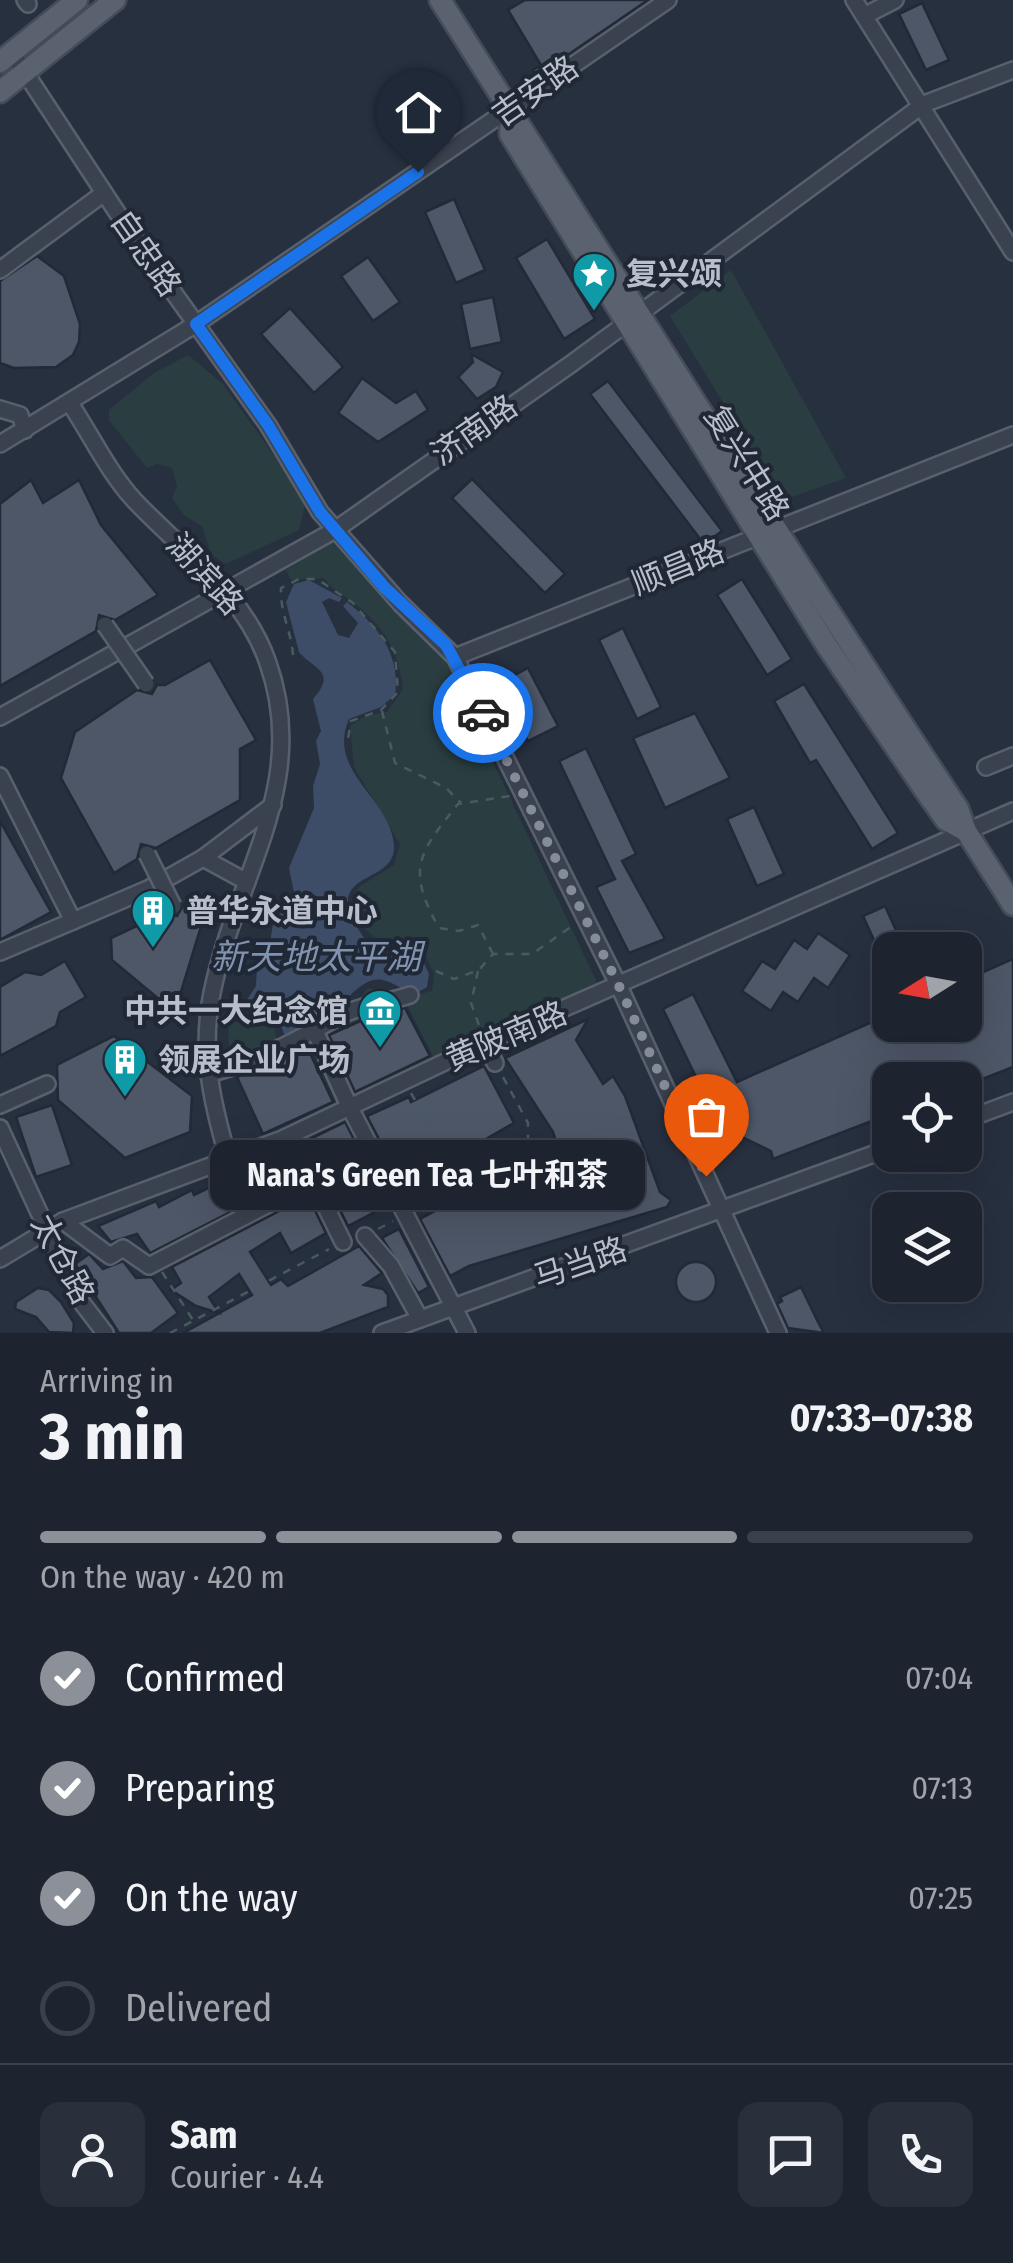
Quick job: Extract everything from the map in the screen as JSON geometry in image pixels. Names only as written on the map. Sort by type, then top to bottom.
[{"type":"main road","points":[[6,58],[77,0]]},
{"type":"main road","points":[[0,92],[115,0]]},
{"type":"main road","name":"复兴中路","points":[[440,0],[512,108],[510,134],[634,317],[924,788],[946,820],[966,831],[1013,906]]},
{"type":"street","name":"吉安路","points":[[0,444],[71,405],[196,324],[668,0]]},
{"type":"street","points":[[854,0],[924,104],[1013,252]]},
{"type":"street","points":[[864,16],[894,0]]},
{"type":"street","name":"自忠路","points":[[6,58],[25,75],[268,425],[335,530],[455,658],[619,986],[778,1333]]},
{"type":"street","name":"济南路","points":[[0,717],[227,591],[267,564],[335,530],[924,104],[1013,70]]},
{"type":"street","points":[[0,270],[104,193]]},
{"type":"street","name":"湖滨路","points":[[71,405],[132,497],[227,591],[254,633],[277,691],[282,730],[281,774],[212,991],[208,1074],[228,1158]]},
{"type":"street","points":[[0,408],[20,415],[25,430]]},
{"type":"street","name":"顺昌路","points":[[455,658],[764,531],[1013,435]]},
{"type":"street","points":[[105,625],[146,684]]},
{"type":"street","points":[[986,768],[1013,756]]},
{"type":"street","points":[[0,776],[73,921]]},
{"type":"street","points":[[0,952],[161,881],[203,858],[273,805]]},
{"type":"street","name":"黄陂南路","points":[[0,1259],[64,1221],[349,1106],[1013,811]]},
{"type":"street","points":[[146,854],[174,906]]},
{"type":"street","points":[[203,858],[247,882]]},
{"type":"street","points":[[208,1074],[247,1064],[313,1026],[410,994]]},
{"type":"street","points":[[313,1026],[349,1106],[467,1333]]},
{"type":"street","points":[[485,1043],[494,1062]]},
{"type":"street","points":[[0,1105],[46,1084]]},
{"type":"street","points":[[982,1114],[1013,1102]]},
{"type":"street","name":"太仓路","points":[[0,1128],[79,1299],[105,1333]]},
{"type":"street","name":"马当路","points":[[382,1333],[872,1155]]},
{"type":"street","points":[[64,1221],[110,1256],[123,1248],[149,1266],[313,1181],[344,1242]]},
{"type":"street","points":[[364,1236],[392,1266],[420,1320]]},
{"type":"path","points":[[293,654],[291,634],[280,611],[281,588],[299,579],[317,579],[353,604],[396,652],[398,692],[381,710],[352,720],[347,745]]},
{"type":"path","points":[[381,710],[395,764],[446,788],[462,804]]},
{"type":"path","points":[[492,954],[478,924],[459,930],[438,928],[419,892],[422,852],[462,804],[502,800],[521,792]]},
{"type":"path","points":[[485,1043],[471,1003],[478,970],[492,954],[532,954],[584,918]]},
{"type":"path","points":[[436,971],[454,978],[478,970]]},
{"type":"path","points":[[364,1236],[462,1184],[522,1149],[530,1140],[528,1123],[494,1062]]},
{"type":"path","points":[[404,1080],[462,1184]]},
{"type":"path","points":[[170,1333],[344,1242]]},
{"type":"path","points":[[157,1264],[194,1321]]},
{"type":"green space","points":[[731,270],[846,478],[783,500],[670,316]]},
{"type":"green space","points":[[188,355],[222,383],[306,500],[299,530],[226,564],[211,554],[202,526],[185,516],[172,498],[177,486],[172,468],[157,464],[147,468],[109,420],[109,410],[154,373]]},
{"type":"green space","points":[[332,542],[446,662],[600,989],[437,1064],[405,1001],[230,1075],[228,1021],[250,1024],[264,1019],[274,1025],[277,1042],[356,1004],[368,988],[408,997],[432,991],[434,974],[425,954],[387,943],[369,933],[352,897],[359,887],[394,865],[400,844],[354,767],[350,726],[365,716],[387,712],[403,689],[394,651],[374,621],[324,578],[291,580],[286,570]]},
{"type":"water","name":"新天地太平湖","points":[[309,580],[342,598],[339,602],[329,598],[322,602],[338,635],[349,638],[358,623],[343,606],[347,602],[368,620],[390,654],[396,680],[395,695],[381,707],[349,719],[344,738],[352,770],[382,813],[394,845],[391,859],[383,868],[352,890],[348,901],[352,918],[367,942],[422,959],[429,974],[427,987],[415,994],[386,981],[369,982],[352,993],[324,1023],[310,1011],[302,1014],[299,1022],[303,1036],[285,1036],[277,1017],[255,1015],[245,1003],[256,986],[257,966],[268,955],[274,918],[296,902],[289,868],[314,808],[313,786],[320,764],[316,741],[321,731],[313,699],[323,676],[299,652],[286,602],[294,584]]},
{"type":"building","points":[[525,0],[648,0],[537,76],[533,70],[541,65],[508,10]]},
{"type":"building","points":[[922,3],[949,60],[926,70],[899,14]]},
{"type":"building","points":[[454,199],[485,270],[456,283],[425,212]]},
{"type":"building","points":[[547,239],[595,319],[564,339],[516,258]]},
{"type":"building","points":[[37,256],[64,276],[80,324],[79,342],[73,355],[56,367],[14,368],[0,363],[0,281]]},
{"type":"building","points":[[368,257],[400,302],[373,321],[341,276]]},
{"type":"building","points":[[493,297],[502,342],[470,349],[461,304]]},
{"type":"building","points":[[290,308],[343,367],[314,393],[261,334]]},
{"type":"building","points":[[471,354],[503,372],[496,387],[477,399],[458,377],[473,362]]},
{"type":"building","points":[[362,378],[396,403],[416,391],[428,410],[378,442],[338,413]]},
{"type":"building","points":[[608,381],[722,531],[704,544],[590,394]]},
{"type":"building","points":[[472,479],[565,574],[545,593],[452,498]]},
{"type":"building","points":[[31,480],[43,503],[79,480],[101,525],[158,595],[115,620],[99,615],[96,631],[0,686],[0,504]]},
{"type":"building","points":[[742,579],[792,659],[767,675],[717,595]]},
{"type":"building","points":[[623,628],[661,707],[637,719],[599,640]]},
{"type":"building","points":[[210,660],[256,740],[240,749],[240,800],[156,848],[141,844],[137,859],[114,873],[61,778],[75,732],[137,690],[152,694],[157,685],[165,685]]},
{"type":"building","points":[[528,668],[558,726],[528,741],[498,684]]},
{"type":"building","points":[[804,684],[898,833],[872,849],[816,760],[810,763],[774,701]]},
{"type":"building","points":[[695,713],[730,778],[665,808],[633,738]]},
{"type":"building","points":[[586,748],[636,854],[622,861],[665,939],[629,953],[596,887],[615,879],[559,761]]},
{"type":"building","points":[[754,807],[784,874],[757,886],[727,819]]},
{"type":"building","points":[[0,821],[51,912],[0,940]]},
{"type":"building","name":"普华永道中心","points":[[196,898],[206,910],[179,998],[160,1000],[112,960],[111,938],[164,913],[177,916],[184,904]]},
{"type":"building","points":[[885,906],[897,932],[872,932],[872,936],[863,916]]},
{"type":"building","points":[[818,933],[850,955],[828,988],[814,978],[798,1002],[783,992],[771,1011],[742,991],[762,961],[775,969],[794,940],[807,949]]},
{"type":"building","points":[[1013,959],[1013,1067],[982,1079],[982,1062],[872,1062],[872,1121],[773,1159],[771,1151],[742,1137],[726,1139],[663,1009],[693,994],[737,1082],[872,1022],[872,1042],[982,1042],[982,973]]},
{"type":"building","points":[[65,961],[86,997],[60,1012],[56,1026],[0,1056],[0,987],[25,972],[41,975]]},
{"type":"building","name":"中共一大纪念馆","points":[[405,1008],[430,1056],[355,1092],[329,1035],[367,1018]]},
{"type":"building","points":[[588,1019],[576,1040],[603,1084],[613,1076],[625,1096],[660,1192],[671,1200],[667,1207],[469,1266],[450,1276],[420,1219],[510,1171],[523,1168],[526,1174],[562,1160],[553,1132],[505,1058]]},
{"type":"building","name":"领展企业广场","points":[[114,1036],[192,1096],[190,1132],[125,1158],[58,1100],[57,1065]]},
{"type":"building","points":[[307,1047],[333,1102],[263,1134],[237,1077]]},
{"type":"building","points":[[484,1066],[514,1123],[420,1177],[427,1190],[410,1199],[367,1116],[409,1097],[411,1102]]},
{"type":"building","points":[[52,1105],[72,1165],[36,1177],[16,1117]]},
{"type":"building","points":[[345,1122],[388,1205],[348,1226],[323,1176],[313,1170],[150,1253],[137,1234],[111,1242],[98,1226],[156,1201],[159,1207],[192,1190],[194,1195]]},
{"type":"building","points":[[308,1196],[326,1233],[291,1253],[280,1233],[250,1252],[271,1285],[281,1279],[288,1286],[359,1246],[382,1273],[364,1285],[383,1289],[388,1295],[388,1307],[320,1333],[183,1333],[252,1295],[239,1274],[209,1297],[219,1313],[196,1306],[171,1290],[181,1283],[172,1267]]},
{"type":"building","points":[[399,1229],[429,1287],[418,1293],[382,1238]]},
{"type":"building","points":[[89,1254],[103,1269],[123,1261],[136,1278],[152,1277],[178,1313],[151,1333],[119,1333],[75,1264]]},
{"type":"building","points":[[696,1262],[710,1268],[716,1282],[710,1296],[696,1302],[682,1296],[676,1282],[682,1268]]},
{"type":"building","points":[[801,1287],[824,1333],[788,1328],[777,1304],[782,1301],[780,1297]]},
{"type":"building","points":[[38,1288],[49,1290],[61,1302],[74,1323],[73,1333],[49,1332],[36,1317],[15,1309],[16,1302]]},
{"type":"way so far","points":[[483,713],[619,986],[706,1176]]},
{"type":"place","name":"复兴颂","points":[[594,312]]},
{"type":"place","name":"普华永道中心","points":[[153,949]]},
{"type":"place","name":"中共一大纪念馆","points":[[380,1049]]},
{"type":"place","name":"领展企业广场","points":[[125,1098]]},
{"type":"place","name":"Nana's Green Tea 七叶和茶","points":[[706,1176]]},
{"type":"route","points":[[418,172],[196,324],[268,425],[320,512],[400,604],[446,645],[483,713]]}]
